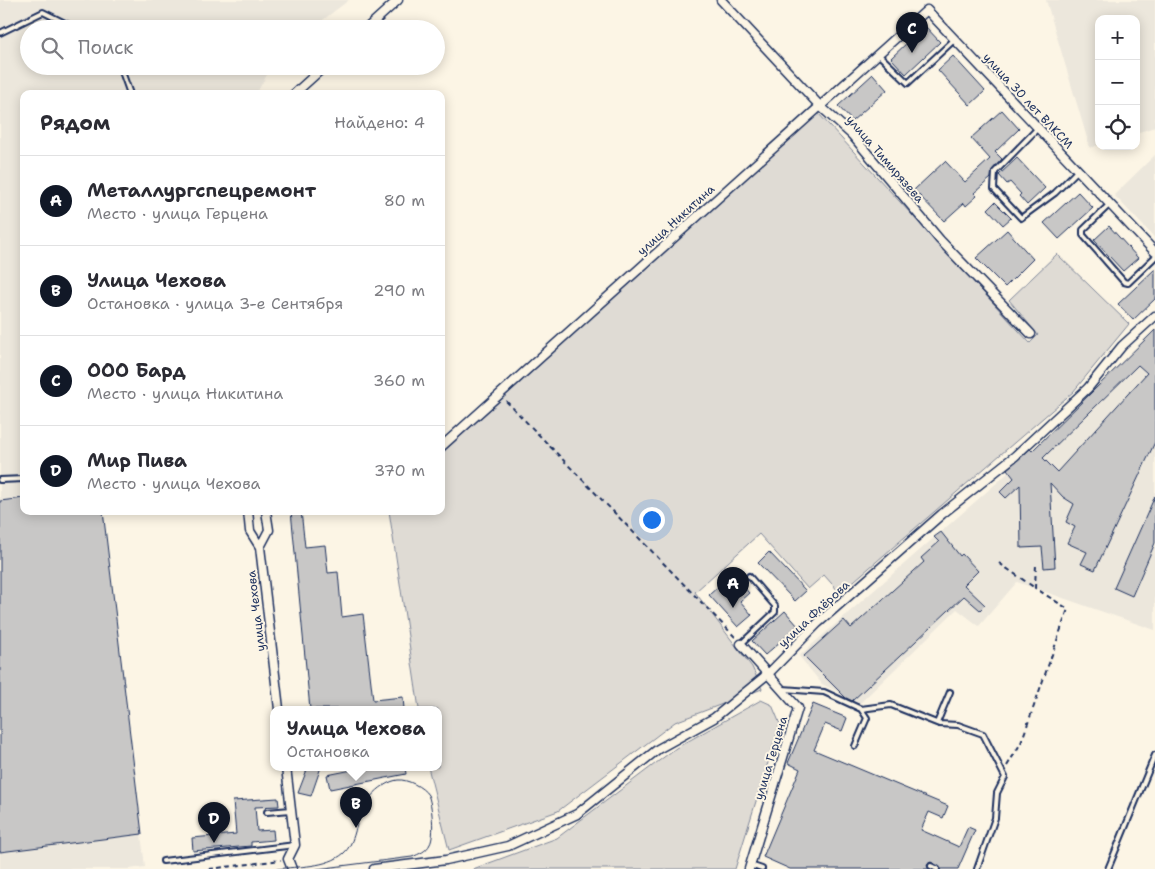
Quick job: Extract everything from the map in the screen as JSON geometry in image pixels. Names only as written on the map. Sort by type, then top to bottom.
[{"type":"street","points":[[376,20],[398,0]]},
{"type":"street","name":"улица Тимирязева","points":[[721,0],[819,105],[852,135],[940,240],[1002,307],[1031,334]]},
{"type":"street","name":"улица Никитина","points":[[445,444],[501,396],[819,105],[927,10]]},
{"type":"street","name":"улица 30 лет ВЛКСМ","points":[[927,10],[1155,252]]},
{"type":"street","points":[[298,90],[315,75]]},
{"type":"street","name":"улица Флёрова","points":[[379,869],[446,860],[508,846],[577,814],[658,749],[714,718],[769,673],[818,623],[942,514],[1022,450],[1088,388],[1122,346],[1155,316]]},
{"type":"street","points":[[248,515],[250,531],[260,547]]},
{"type":"street","name":"улица Чехова","points":[[267,515],[269,530],[260,547],[279,706]]},
{"type":"street","name":"улица Герцена","points":[[741,644],[769,673],[798,708],[750,867]]},
{"type":"street","points":[[286,771],[295,845],[288,859],[292,869]]},
{"type":"lane","points":[[27,20],[43,12],[59,20]]},
{"type":"lane","points":[[0,33],[20,23]]},
{"type":"lane","points":[[878,53],[908,83],[954,40]]},
{"type":"lane","points":[[123,75],[129,90]]},
{"type":"lane","points":[[1038,128],[995,172],[994,189],[1021,218],[1055,193],[1078,170]]},
{"type":"lane","points":[[1110,204],[1083,230],[1083,235],[1124,282],[1128,282],[1155,257]]},
{"type":"lane","points":[[0,480],[20,479]]},
{"type":"lane","points":[[741,644],[775,612],[775,606],[749,576]]},
{"type":"lane","points":[[783,689],[824,692],[861,709],[867,718],[855,746]]},
{"type":"lane","points":[[937,723],[950,692]]},
{"type":"lane","points":[[861,709],[890,705],[937,723],[958,725],[983,734],[1003,772],[1003,783],[997,793],[995,818],[977,869]]},
{"type":"lane","points":[[1108,869],[1155,755]]},
{"type":"lane","points":[[267,812],[291,810]]},
{"type":"lane","points":[[163,861],[295,845]]},
{"type":"lane","points":[[931,866],[938,869]]},
{"type":"lane","points":[[750,867],[762,869]]},
{"type":"path","points":[[501,396],[741,644]]},
{"type":"path","points":[[999,563],[1068,610],[1021,743],[1003,772]]},
{"type":"path","points":[[1035,588],[1036,564]]},
{"type":"path","points":[[209,869],[288,859]]},
{"type":"shaded area","points":[[0,0],[349,0],[323,20],[20,20],[20,75],[267,75],[258,90],[20,90],[20,515],[102,515],[145,867],[129,869],[0,869]]},
{"type":"shaded area","points":[[1046,0],[1155,0],[1155,127],[1140,132],[1140,15],[1095,15],[1095,146],[1090,148]]},
{"type":"shaded area","points":[[818,113],[1030,343],[1038,335],[1009,300],[1057,254],[1129,324],[1073,392],[840,593],[824,575],[808,589],[759,534],[695,592],[752,667],[762,689],[675,722],[558,811],[449,850],[429,771],[442,771],[442,706],[419,706],[390,515],[445,515],[445,450]]},
{"type":"shaded area","points":[[1155,155],[1155,238],[1114,195]]},
{"type":"shaded area","points":[[1155,330],[1155,630],[1017,582],[979,626],[957,609],[860,703],[822,684],[799,656],[1096,396]]},
{"type":"shaded area","points":[[761,700],[772,705],[780,724],[735,869],[473,869],[557,838],[676,748]]},
{"type":"building","points":[[925,26],[940,42],[906,74],[891,58]]},
{"type":"building","points":[[953,56],[985,91],[970,105],[938,70]]},
{"type":"building","points":[[873,74],[887,90],[852,121],[838,106]]},
{"type":"building","points":[[1002,110],[1019,129],[995,152],[1002,159],[992,170],[991,178],[974,193],[977,196],[966,206],[964,203],[944,221],[914,190],[945,161],[965,182],[990,159],[971,138]]},
{"type":"building","points":[[1017,158],[1045,188],[1027,205],[1019,196],[1021,194],[1010,182],[1007,184],[999,175]]},
{"type":"building","points":[[1078,192],[1093,208],[1059,239],[1044,223]]},
{"type":"building","points":[[995,202],[1011,218],[1003,225],[988,209]]},
{"type":"building","points":[[1109,226],[1138,258],[1123,271],[1094,240]]},
{"type":"building","points":[[1007,230],[1033,259],[1005,287],[976,258]]},
{"type":"building","points":[[1155,269],[1155,299],[1133,320],[1118,304]]},
{"type":"building","points":[[1155,330],[1155,442],[1095,570],[1081,564],[1087,552],[1067,543],[1075,527],[1066,522],[1074,504],[1063,497],[1050,483],[1055,567],[1044,568],[1042,547],[1021,548],[1020,485],[1006,498],[1000,492],[1014,478],[1007,469],[1030,449],[1032,451]],"holes":[[[1138,365],[1147,373],[1057,472],[1043,458]]]},
{"type":"building","points":[[1155,496],[1155,543],[1132,596],[1114,588]]},
{"type":"building","points":[[20,498],[20,515],[103,515],[142,834],[0,852],[0,501]]},
{"type":"building","points":[[291,515],[301,515],[305,547],[325,545],[328,573],[338,572],[342,617],[363,614],[373,700],[403,697],[404,706],[310,706]]},
{"type":"building","points":[[941,532],[960,556],[962,554],[978,571],[964,585],[985,605],[980,610],[964,596],[852,701],[846,698],[804,656],[844,620],[851,628],[924,562],[921,558],[939,542],[934,537]]},
{"type":"building","points":[[769,552],[806,591],[795,601],[758,563]]},
{"type":"building","points":[[732,574],[749,593],[740,601],[752,615],[738,627],[709,595]]},
{"type":"building","points":[[785,611],[798,626],[765,655],[752,641]]},
{"type":"building","points":[[813,704],[847,718],[842,731],[825,724],[814,750],[948,806],[943,818],[929,812],[921,830],[959,847],[968,827],[975,830],[958,869],[941,869],[931,862],[927,865],[929,869],[790,869],[763,857],[800,769],[788,763]]},
{"type":"building","points":[[306,771],[320,771],[311,796],[298,793]]},
{"type":"building","points":[[347,771],[406,771],[406,774],[330,789],[327,775]]},
{"type":"building","points":[[278,798],[279,806],[255,807],[257,831],[273,830],[274,840],[251,842],[251,846],[193,851],[192,838],[236,834],[233,801]]},
{"type":"tram line","points":[[277,869],[321,864],[344,853],[352,840],[362,809],[370,798],[386,784],[398,780],[406,781],[419,786],[426,792],[432,812],[433,827],[432,840],[427,849],[412,857],[317,869]]},
{"type":"place","name":"ООО Бард","points":[[912,53]]},
{"type":"place","name":"Металлургспецремонт","points":[[733,608]]},
{"type":"place","name":"Улица Чехова","points":[[356,828]]},
{"type":"place","name":"Мир Пива","points":[[214,843]]}]
